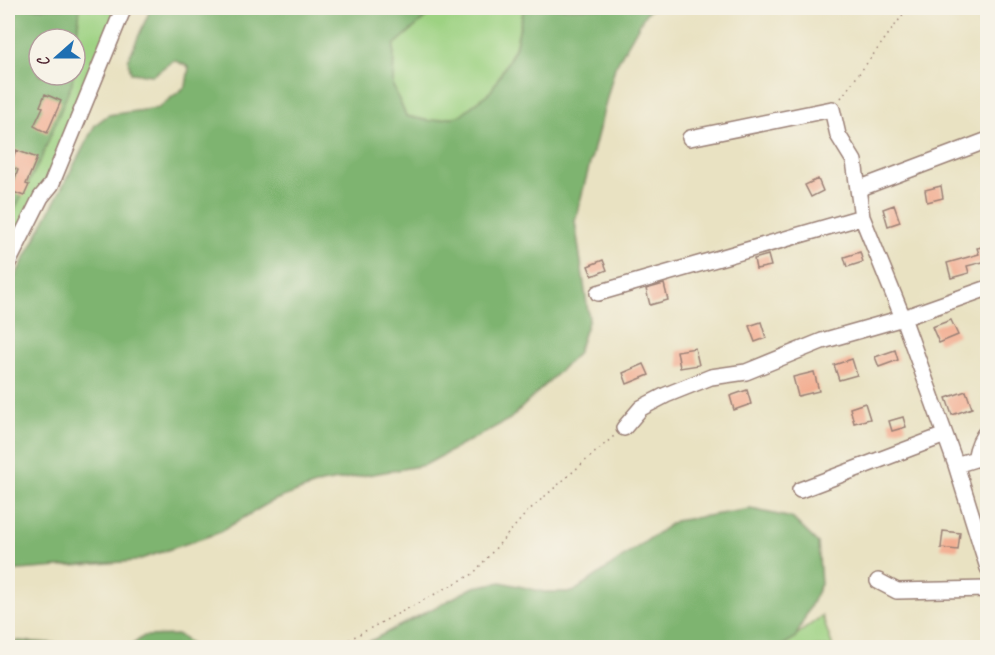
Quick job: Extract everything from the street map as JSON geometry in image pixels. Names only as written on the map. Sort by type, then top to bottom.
[{"type":"street","points":[[8,263],[41,197],[51,185],[122,12],[121,8]]},
{"type":"street","points":[[690,138],[832,109],[838,135],[854,161],[862,217],[903,318],[956,465],[987,568]]},
{"type":"street","points":[[858,189],[987,140]]},
{"type":"street","points":[[598,294],[862,217]]},
{"type":"street","points":[[624,428],[641,408],[711,377],[746,372],[822,341],[903,318],[987,288]]},
{"type":"street","points":[[956,465],[981,459],[980,442],[987,430]]},
{"type":"street","points":[[800,490],[945,435]]},
{"type":"street","points":[[878,581],[897,591],[987,589]]},
{"type":"path","points":[[832,109],[908,8]]},
{"type":"path","points":[[333,648],[473,574],[528,511],[624,428]]},
{"type":"green space","points":[[8,8],[119,8],[126,11],[8,275]]},
{"type":"green space","points":[[8,8],[80,8],[78,27],[27,27],[27,87],[70,87],[41,159],[8,222]]},
{"type":"green space","points":[[151,8],[437,8],[394,45],[393,86],[406,116],[429,121],[459,116],[491,91],[515,49],[524,8],[653,8],[646,13],[615,67],[575,221],[589,319],[577,354],[510,419],[425,465],[321,483],[272,501],[218,533],[135,561],[8,571],[8,290],[95,125],[108,115],[158,108],[186,86],[189,67],[174,60],[153,75],[131,73],[128,60]]},
{"type":"green space","points":[[437,8],[524,8],[515,48],[491,91],[459,116],[429,121],[406,116],[393,86],[394,45]]},
{"type":"green space","points":[[751,509],[792,518],[818,543],[821,584],[795,638],[780,647],[359,647],[474,587],[501,582],[544,592],[573,592],[675,521]]},
{"type":"green space","points":[[822,616],[833,647],[779,648]]},
{"type":"green space","points":[[179,635],[194,647],[129,647],[144,636]]},
{"type":"green space","points":[[17,641],[84,645],[86,647],[8,647]]},
{"type":"building","points":[[45,94],[61,101],[47,133],[34,126],[43,107],[40,106]]},
{"type":"building","points":[[16,150],[37,158],[26,184],[29,185],[24,196],[10,191],[18,170],[10,166]]},
{"type":"building","points":[[818,179],[823,191],[811,197],[805,185]]},
{"type":"building","points":[[941,186],[943,198],[927,202],[925,190]]},
{"type":"building","points":[[894,205],[900,222],[888,226],[883,209]]},
{"type":"building","points":[[987,246],[987,261],[967,266],[969,273],[951,278],[947,263],[979,254],[977,248]]},
{"type":"building","points":[[860,252],[863,262],[847,267],[844,257]]},
{"type":"building","points":[[768,255],[771,266],[756,269],[754,259]]},
{"type":"building","points":[[603,260],[607,270],[592,276],[588,266]]},
{"type":"building","points":[[664,284],[668,300],[650,305],[646,289]]},
{"type":"building","points":[[951,320],[958,335],[939,343],[932,327]]},
{"type":"building","points":[[761,322],[766,338],[755,342],[749,326]]},
{"type":"building","points":[[695,348],[699,365],[680,368],[677,351]]},
{"type":"building","points":[[895,350],[898,360],[879,367],[875,357]]},
{"type":"building","points":[[852,359],[857,375],[839,380],[834,365]]},
{"type":"building","points":[[644,364],[649,375],[627,384],[623,373]]},
{"type":"building","points":[[814,372],[819,391],[798,396],[793,377]]},
{"type":"building","points":[[747,390],[751,404],[734,410],[730,396]]},
{"type":"building","points":[[966,391],[972,408],[952,415],[946,398]]},
{"type":"building","points":[[865,403],[870,419],[854,423],[850,408]]},
{"type":"building","points":[[903,417],[906,427],[892,431],[889,421]]},
{"type":"building","points":[[943,531],[960,533],[958,550],[941,548]]}]
